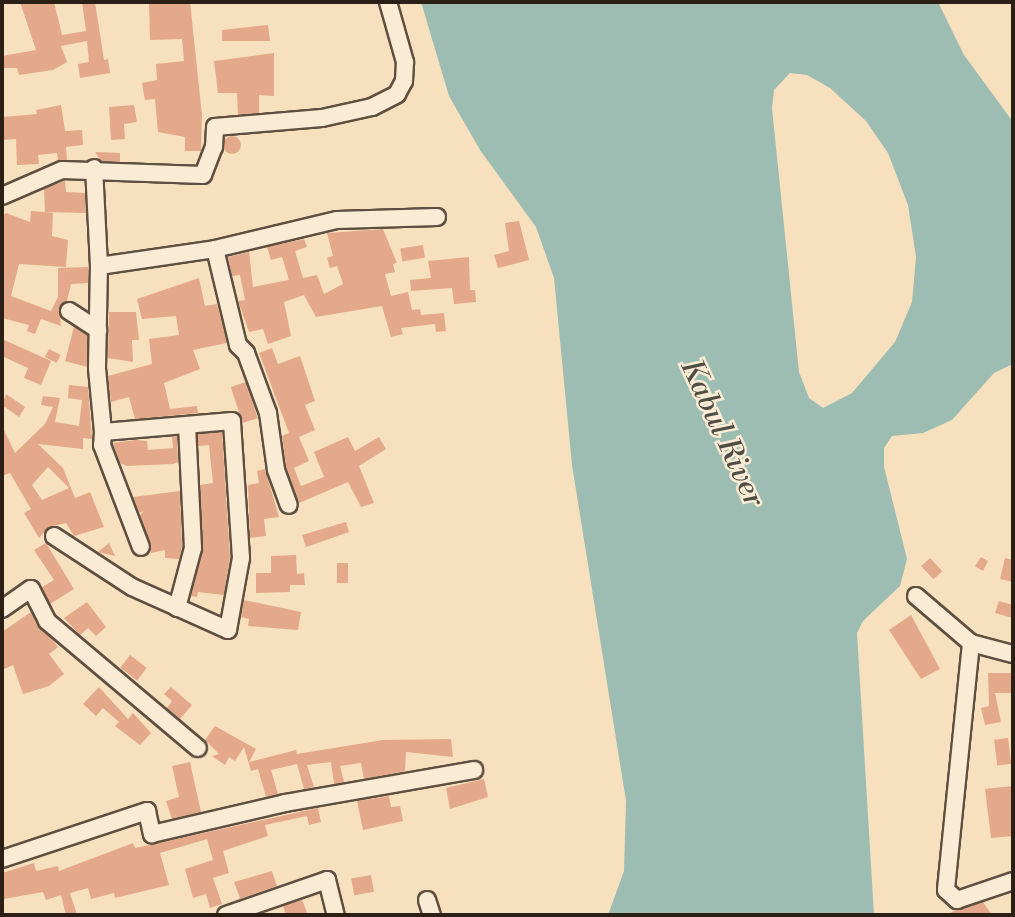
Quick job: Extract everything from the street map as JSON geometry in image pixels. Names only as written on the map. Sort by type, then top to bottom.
[{"type":"street","points":[[2,196],[62,170],[94,168],[204,175],[214,147],[215,127],[322,118],[372,107],[397,94],[405,62],[388,2]]},
{"type":"street","points":[[94,168],[99,266],[96,368],[102,445],[141,547]]},
{"type":"street","points":[[99,266],[215,249],[337,220],[437,217]]},
{"type":"street","points":[[215,249],[238,345],[246,353],[268,413],[276,470],[289,505]]},
{"type":"street","points":[[69,312],[98,330]]},
{"type":"street","points":[[54,536],[112,575],[228,630],[241,558],[232,421],[187,427],[103,432]]},
{"type":"street","points":[[177,608],[193,548],[187,427]]},
{"type":"street","points":[[2,609],[30,589],[47,621],[198,748]]},
{"type":"street","points":[[916,596],[971,643],[1013,654]]},
{"type":"street","points":[[971,643],[946,890],[957,900],[1013,881]]},
{"type":"street","points":[[2,859],[147,811],[152,834],[285,803],[474,770]]},
{"type":"street","points":[[226,915],[327,880],[336,915]]},
{"type":"water","name":"Kabul River","points":[[421,2],[938,2],[964,55],[1013,122],[1013,364],[994,373],[952,420],[923,433],[892,436],[884,448],[884,467],[907,559],[900,586],[863,621],[857,633],[874,915],[608,915],[624,871],[626,801],[572,465],[554,278],[536,227],[480,150],[449,96]],"holes":[[[790,73],[807,75],[830,88],[866,121],[888,153],[908,205],[916,257],[912,302],[895,342],[852,393],[823,408],[809,398],[799,372],[772,108],[774,90]]]},
{"type":"building","points":[[20,2],[54,2],[62,35],[86,31],[82,2],[95,2],[104,60],[108,59],[110,73],[80,78],[78,64],[89,62],[87,41],[61,46],[67,62],[53,70],[19,75],[17,68],[2,68],[2,56],[36,50]]},
{"type":"building","points":[[149,2],[190,2],[202,115],[201,151],[185,151],[185,137],[158,132],[155,99],[145,100],[142,83],[157,80],[156,64],[184,61],[182,39],[150,40]]},
{"type":"building","points":[[268,25],[270,41],[222,41],[222,30]]},
{"type":"building","points":[[274,53],[274,96],[259,95],[259,113],[238,115],[237,93],[218,93],[214,61]]},
{"type":"building","points":[[61,105],[65,131],[82,130],[83,145],[66,147],[67,160],[58,160],[57,153],[38,155],[39,164],[17,165],[16,139],[2,140],[2,117],[37,114],[36,110]]},
{"type":"building","points":[[134,105],[137,122],[124,124],[125,139],[111,140],[109,107]]},
{"type":"building","points":[[232,136],[238,139],[241,145],[238,151],[232,154],[226,151],[223,145],[226,139]]},
{"type":"building","points":[[95,152],[120,153],[120,162],[101,161]]},
{"type":"building","points":[[65,181],[66,192],[85,193],[86,213],[45,212],[44,189]]},
{"type":"building","points":[[31,211],[53,213],[52,236],[68,240],[66,267],[19,264],[11,296],[51,311],[58,297],[58,268],[88,267],[88,283],[71,284],[67,301],[59,310],[61,326],[41,319],[35,334],[27,331],[29,325],[2,318],[2,216],[6,213],[30,222]]},
{"type":"building","points":[[519,221],[529,260],[498,268],[494,255],[509,251],[505,223]]},
{"type":"building","points":[[383,229],[397,263],[393,264],[395,272],[385,274],[391,296],[408,292],[412,310],[420,309],[421,315],[444,313],[446,331],[436,332],[435,324],[401,328],[403,334],[391,337],[382,306],[316,317],[304,295],[284,302],[291,336],[268,344],[263,329],[249,332],[238,301],[245,300],[240,275],[232,276],[228,257],[249,252],[253,287],[289,280],[282,257],[271,260],[267,247],[304,239],[307,247],[295,251],[303,278],[317,275],[324,294],[343,284],[337,266],[330,268],[327,258],[333,256],[327,233]]},
{"type":"building","points":[[423,245],[425,258],[402,261],[400,249]]},
{"type":"building","points":[[469,257],[470,290],[475,290],[476,302],[454,304],[452,288],[411,291],[410,280],[431,278],[428,261]]},
{"type":"building","points":[[199,278],[205,306],[217,304],[227,343],[193,350],[200,369],[164,383],[170,409],[197,406],[198,413],[135,419],[129,397],[111,402],[108,376],[152,364],[149,339],[179,335],[176,316],[142,319],[137,299]]},
{"type":"building","points":[[109,312],[136,312],[139,340],[132,340],[133,362],[108,358]]},
{"type":"building","points":[[74,327],[87,335],[87,367],[65,361]]},
{"type":"building","points":[[2,339],[51,361],[41,385],[24,378],[28,368],[2,356]]},
{"type":"building","points":[[272,348],[278,364],[300,356],[315,401],[305,405],[315,430],[299,437],[309,461],[294,468],[301,486],[324,477],[314,452],[348,437],[355,451],[379,437],[386,449],[359,466],[374,503],[361,507],[348,482],[299,503],[286,467],[282,436],[289,433],[259,353]]},
{"type":"building","points":[[49,349],[61,355],[56,363],[45,357]]},
{"type":"building","points":[[246,382],[258,418],[243,423],[231,387]]},
{"type":"building","points":[[69,385],[88,387],[92,439],[83,438],[83,449],[38,444],[63,468],[75,498],[90,492],[104,527],[74,536],[66,523],[49,527],[39,538],[24,513],[31,509],[10,473],[2,476],[2,426],[15,453],[45,424],[53,407],[41,405],[43,396],[60,398],[55,422],[79,426],[82,400],[68,398]],"holes":[[[48,467],[69,488],[42,500],[32,485]]]},
{"type":"building","points":[[6,394],[25,407],[19,417],[2,405]]},
{"type":"building","points":[[222,432],[230,557],[224,595],[198,592],[197,597],[191,596],[203,548],[200,485],[213,483],[209,445],[198,446],[198,434]]},
{"type":"building","points":[[177,436],[178,462],[173,464],[127,466],[120,463],[113,443],[136,440],[147,441],[148,450],[173,448],[172,437]]},
{"type":"building","points":[[265,469],[279,517],[264,519],[266,536],[250,538],[248,485],[259,483],[257,471]]},
{"type":"building","points":[[180,491],[182,547],[179,559],[165,558],[165,550],[151,553],[140,515],[144,511],[139,513],[133,497]]},
{"type":"building","points":[[346,522],[349,532],[306,547],[302,535]]},
{"type":"building","points":[[46,543],[74,589],[50,604],[42,587],[54,580],[34,550]]},
{"type":"building","points":[[109,543],[115,556],[98,552]]},
{"type":"building","points":[[296,555],[297,574],[304,573],[305,585],[290,585],[290,592],[256,593],[256,573],[271,573],[271,556]]},
{"type":"building","points":[[981,557],[988,561],[983,571],[975,566]]},
{"type":"building","points":[[930,558],[942,571],[933,579],[921,566]]},
{"type":"building","points":[[1005,558],[1013,560],[1013,582],[1000,579]]},
{"type":"building","points":[[337,563],[348,563],[348,583],[337,583]]},
{"type":"building","points":[[244,600],[301,612],[298,630],[248,626],[249,619],[241,617]]},
{"type":"building","points":[[999,601],[1013,605],[1013,618],[995,613]]},
{"type":"building","points":[[87,602],[106,627],[96,636],[88,628],[80,635],[64,618]]},
{"type":"building","points":[[31,612],[58,647],[49,654],[64,674],[49,686],[23,694],[13,665],[2,670],[2,632]]},
{"type":"building","points":[[911,615],[940,669],[921,679],[889,630]]},
{"type":"building","points":[[130,655],[147,668],[137,680],[120,668]]},
{"type":"building","points":[[988,673],[1011,673],[1012,693],[995,693],[1001,722],[985,725],[981,708],[989,706]]},
{"type":"building","points":[[99,687],[128,719],[133,713],[151,733],[140,745],[115,726],[119,722],[103,708],[96,716],[83,704]]},
{"type":"building","points":[[171,687],[192,705],[180,719],[167,708],[172,701],[164,694]]},
{"type":"building","points":[[215,726],[256,749],[249,762],[296,750],[297,754],[383,740],[451,739],[453,757],[406,752],[405,771],[364,779],[361,763],[340,766],[344,782],[334,784],[331,762],[307,765],[314,787],[304,789],[297,764],[271,770],[278,794],[266,797],[258,769],[251,771],[244,747],[235,761],[229,757],[225,765],[212,756],[219,754],[205,740]]},
{"type":"building","points":[[1008,738],[1011,764],[997,766],[994,740]]},
{"type":"building","points":[[190,762],[201,812],[172,819],[166,801],[179,797],[172,766]]},
{"type":"building","points":[[484,779],[488,797],[450,809],[446,788]]},
{"type":"building","points":[[1012,786],[1013,836],[991,838],[985,789]]},
{"type":"building","points":[[389,796],[391,807],[400,806],[403,821],[363,830],[357,801]]},
{"type":"building","points":[[318,808],[321,822],[309,825],[307,816],[265,825],[268,836],[223,851],[229,873],[213,878],[222,904],[210,908],[206,894],[193,898],[185,869],[213,860],[207,839],[160,853],[169,885],[115,898],[114,893],[91,899],[88,888],[70,893],[77,915],[66,915],[61,895],[46,900],[43,892],[4,899],[2,873],[34,863],[36,871],[58,866],[59,871],[133,843],[135,848]]},
{"type":"building","points":[[272,871],[277,886],[236,900],[240,898],[234,882]]},
{"type":"building","points":[[371,875],[374,892],[354,895],[351,878]]},
{"type":"building","points":[[302,900],[308,915],[286,915],[283,906]]},
{"type":"building","points":[[983,902],[992,915],[947,915],[955,910]]}]
